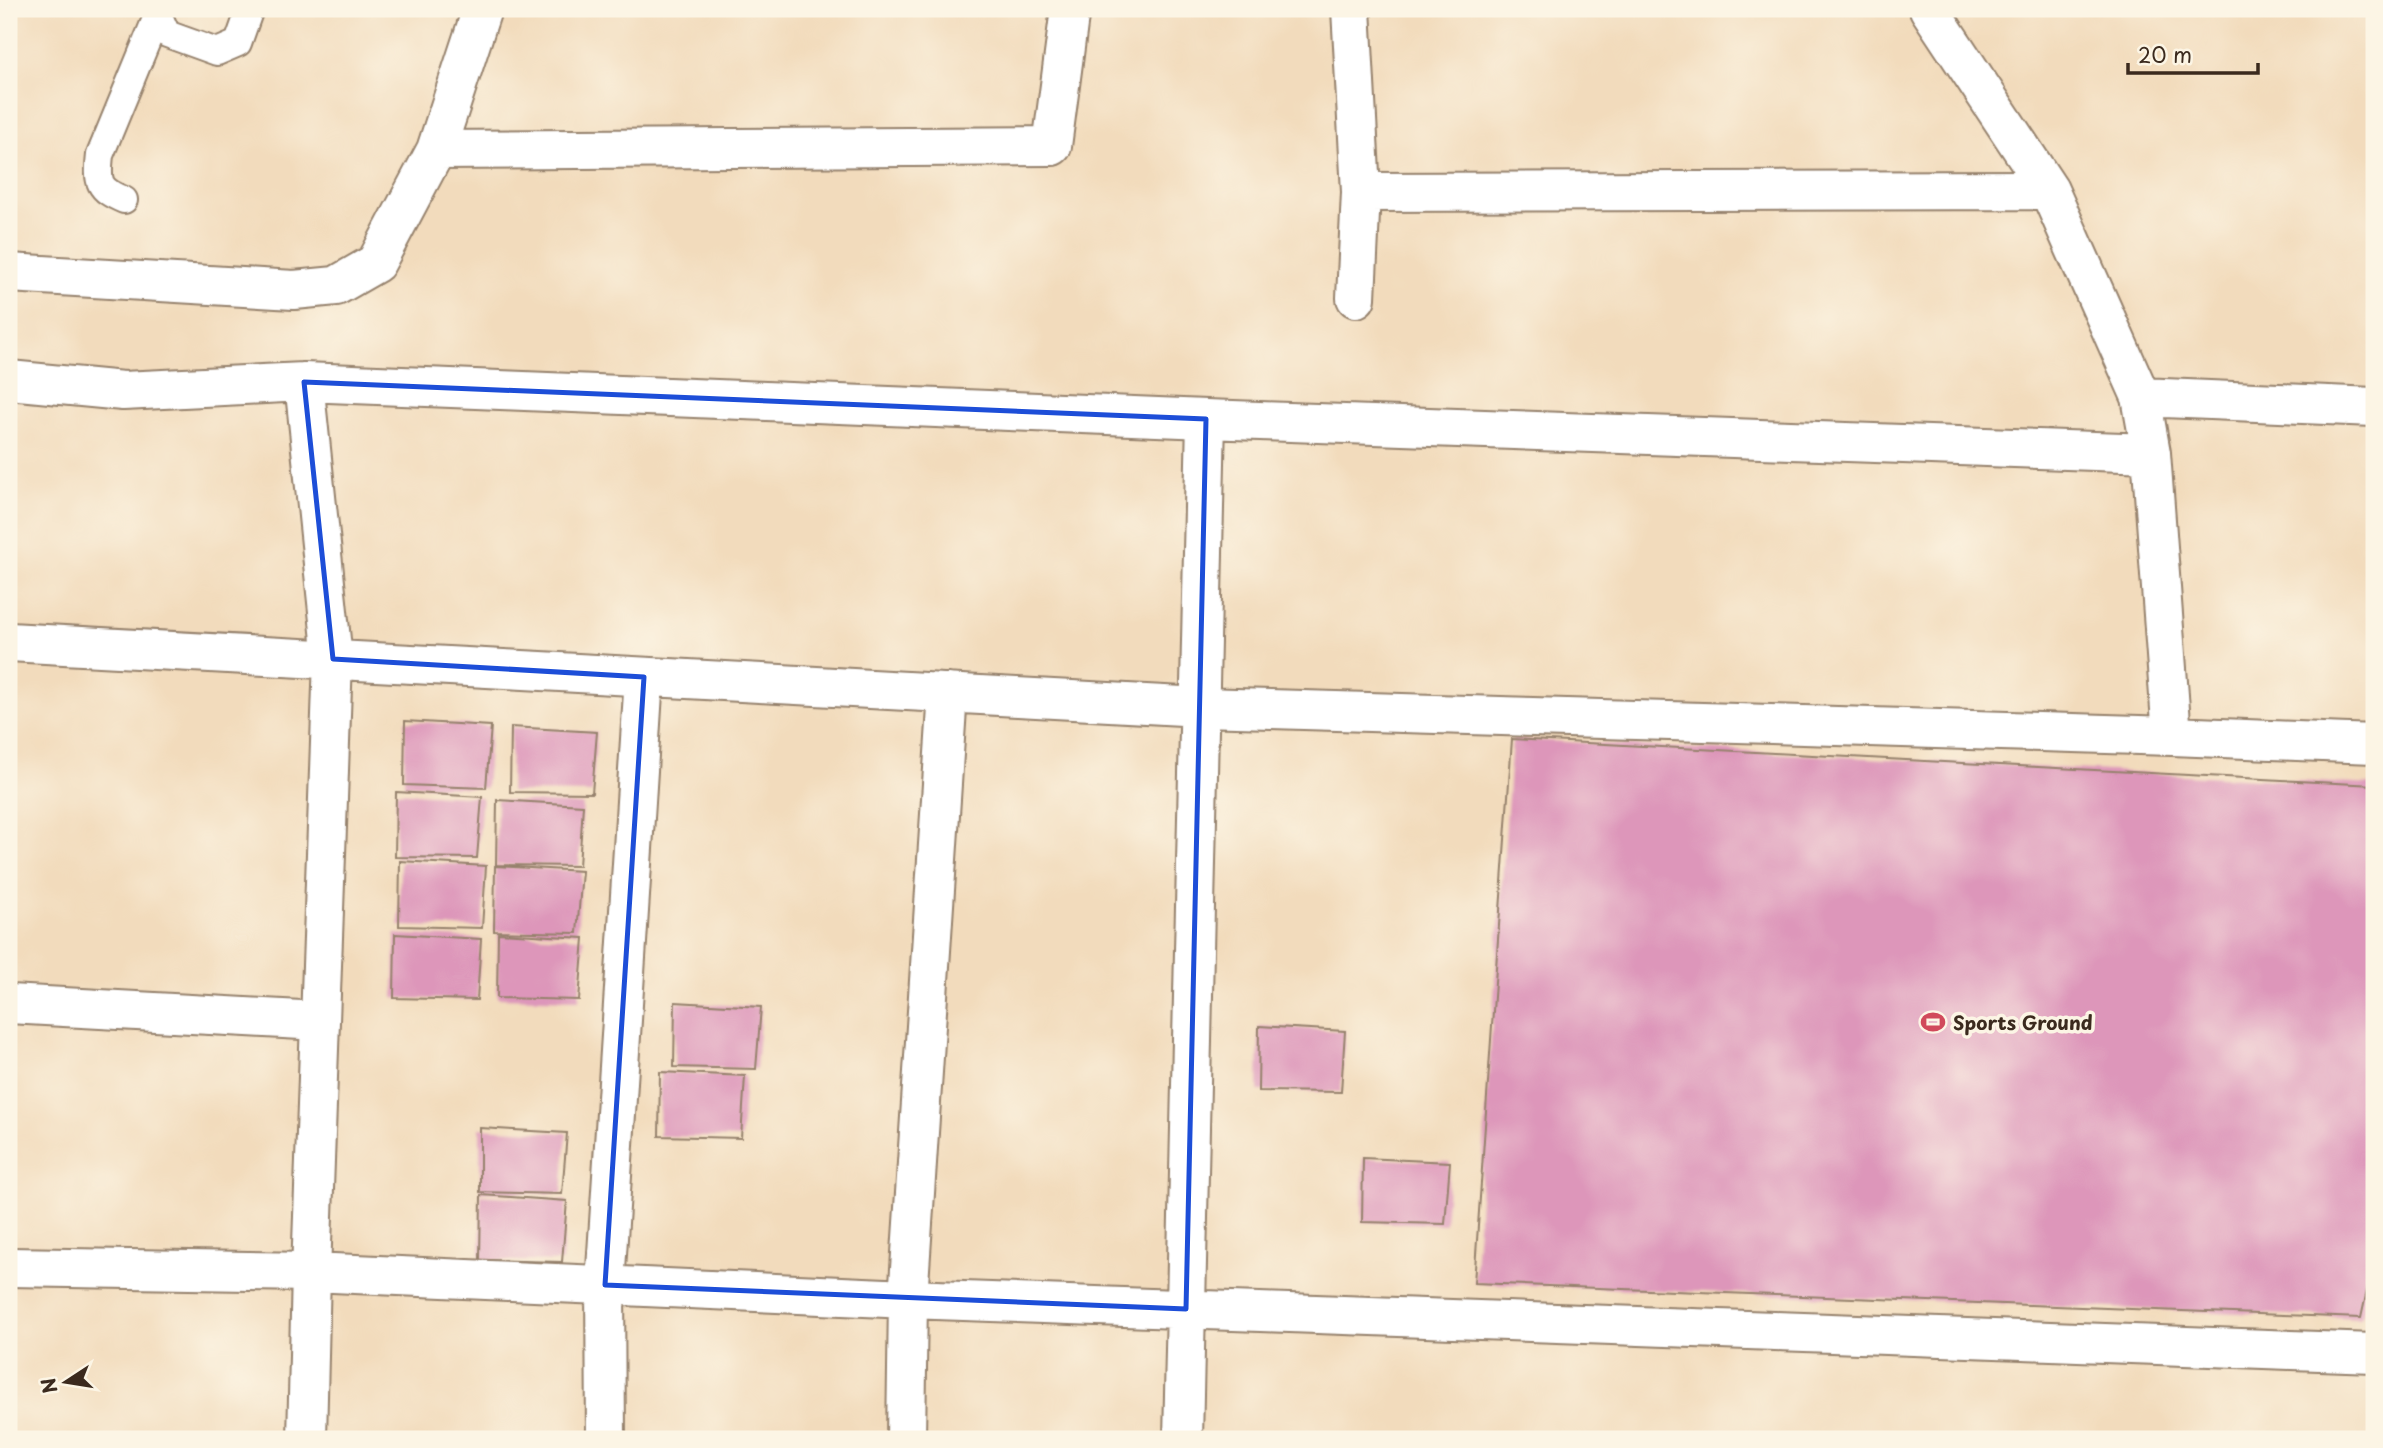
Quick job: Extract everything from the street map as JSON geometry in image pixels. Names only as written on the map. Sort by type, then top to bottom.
[{"type":"street","points":[[9,273],[294,290],[336,286],[376,263],[436,150],[482,9]]},
{"type":"street","points":[[436,150],[1052,146],[1070,9]]},
{"type":"street","points":[[1351,9],[1361,192],[1356,298]]},
{"type":"street","points":[[1929,9],[2049,190],[2141,397],[2151,453],[2172,736]]},
{"type":"street","points":[[1361,192],[2049,190]]},
{"type":"street","points":[[9,380],[123,391],[304,382],[1206,419],[2151,453]]},
{"type":"street","points":[[304,382],[333,659],[307,1439]]},
{"type":"street","points":[[2141,397],[2374,407]]},
{"type":"street","points":[[1183,1439],[1206,419]]},
{"type":"street","points":[[9,642],[1201,707],[2374,744]]},
{"type":"street","points":[[607,1439],[605,1285],[644,677]]},
{"type":"street","points":[[906,1439],[908,1299],[948,693]]},
{"type":"street","points":[[9,1003],[320,1021]]},
{"type":"street","points":[[9,1267],[311,1272],[908,1299],[2374,1353]]},
{"type":"lane","points":[[159,11],[167,34],[217,52],[238,43],[250,9]]},
{"type":"lane","points":[[124,200],[107,193],[97,176],[100,155],[159,11]]},
{"type":"highlighted area","points":[[304,382],[1206,419],[1186,1309],[605,1285],[644,677],[333,659]]},
{"type":"building","points":[[405,721],[491,726],[486,788],[404,785]]},
{"type":"building","points":[[511,727],[597,732],[592,793],[510,792]]},
{"type":"building","name":"Sports Ground","points":[[1512,739],[2374,785],[2374,1259],[2361,1318],[1474,1283]]},
{"type":"building","points":[[396,792],[482,797],[477,858],[395,857]]},
{"type":"building","points":[[497,800],[583,805],[579,866],[496,865]]},
{"type":"building","points":[[400,861],[486,866],[482,928],[399,926]]},
{"type":"building","points":[[495,866],[582,871],[577,933],[494,931]]},
{"type":"building","points":[[498,933],[584,938],[579,1000],[497,998]]},
{"type":"building","points":[[395,934],[481,939],[477,1000],[394,998]]},
{"type":"building","points":[[675,1002],[761,1007],[756,1069],[674,1067]]},
{"type":"building","points":[[1259,1026],[1345,1031],[1341,1092],[1258,1091]]},
{"type":"building","points":[[660,1072],[745,1076],[741,1138],[659,1136]]},
{"type":"building","points":[[480,1128],[567,1133],[562,1194],[480,1192]]},
{"type":"building","points":[[1363,1158],[1450,1162],[1445,1224],[1362,1222]]},
{"type":"building","points":[[481,1195],[567,1201],[562,1262],[480,1260]]},
{"type":"place","name":"Sports Ground","points":[[1933,1022]]}]
